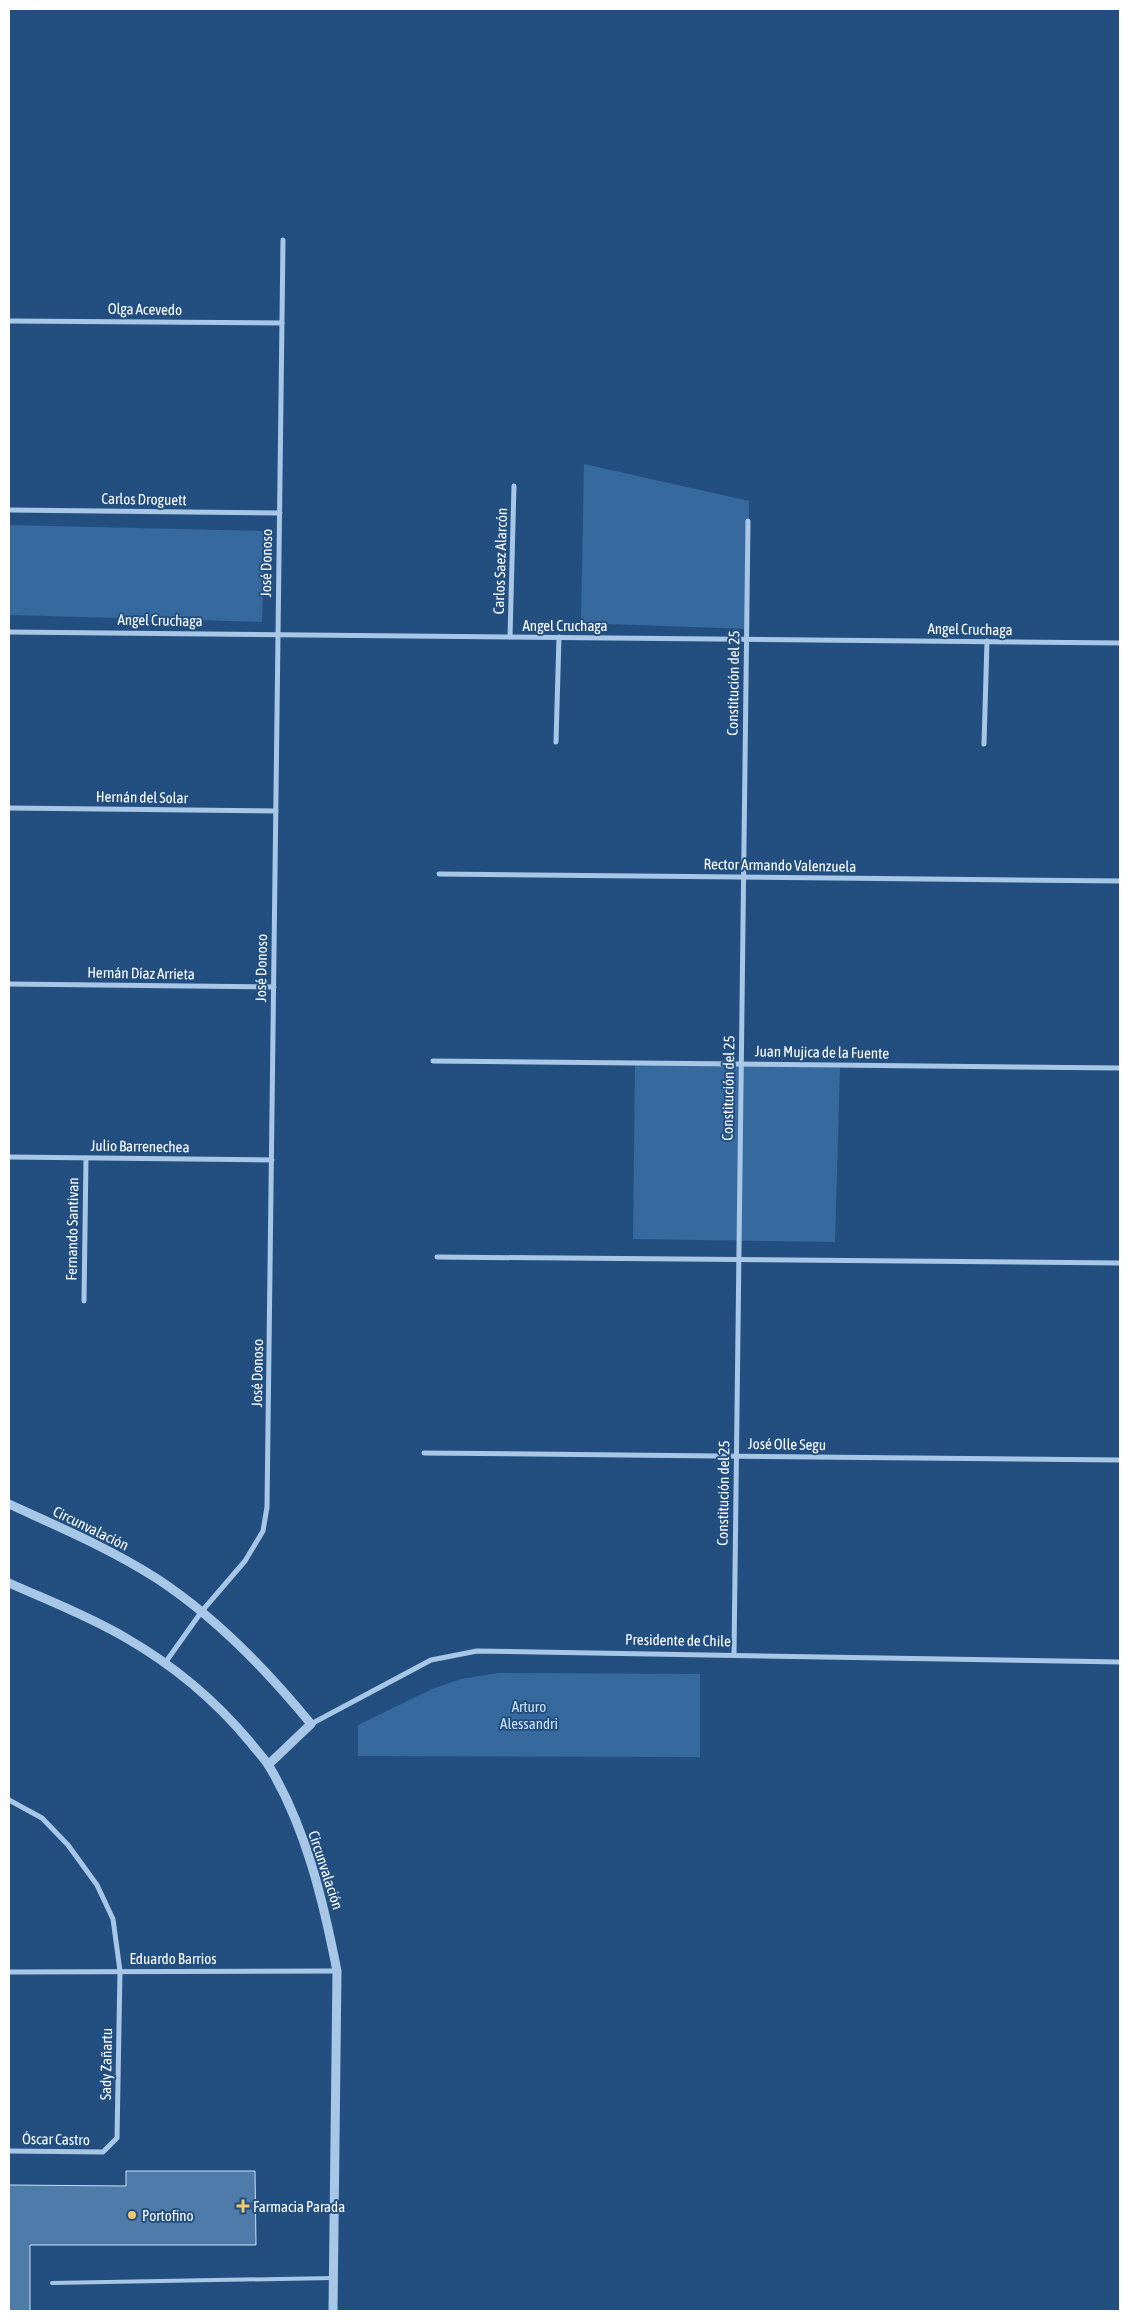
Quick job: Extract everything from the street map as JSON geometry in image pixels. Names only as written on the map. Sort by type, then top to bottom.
[{"type":"street","name":"José Donoso","points":[[166,1663],[202,1611],[245,1561],[263,1531],[268,1507],[282,240]]},
{"type":"street","name":"Olga Acevedo","points":[[9,320],[282,323]]},
{"type":"street","name":"Carlos Saez Alarcón","points":[[510,637],[514,486]]},
{"type":"street","name":"Carlos Droguett","points":[[9,510],[280,513]]},
{"type":"street","name":"Constitución del 25","points":[[734,1655],[748,521]]},
{"type":"street","name":"Angel Cruchaga","points":[[9,632],[1120,642]]},
{"type":"street","points":[[556,742],[558,637]]},
{"type":"street","points":[[984,744],[987,641]]},
{"type":"street","name":"Hernán del Solar","points":[[9,808],[276,811]]},
{"type":"street","name":"Rector Armando Valenzuela","points":[[438,874],[1120,881]]},
{"type":"street","name":"Hernán Díaz Arrieta","points":[[9,984],[274,987]]},
{"type":"street","name":"Juan Mujica de la Fuente","points":[[433,1061],[1120,1068]]},
{"type":"street","name":"Julio Barrenechea","points":[[9,1157],[272,1160]]},
{"type":"street","name":"Fernando Santivan","points":[[84,1302],[86,1158]]},
{"type":"street","points":[[437,1257],[1120,1263]]},
{"type":"street","name":"José Olle Segu","points":[[424,1453],[1120,1460]]},
{"type":"street","name":"Circunvalación","points":[[9,1504],[108,1550],[156,1578],[202,1611],[266,1671],[311,1724]]},
{"type":"street","name":"Circunvalación","points":[[9,1582],[124,1637],[166,1663],[204,1693],[238,1728],[268,1765],[293,1815],[313,1868],[327,1919],[337,1970],[333,2311]]},
{"type":"street","name":"Presidente de Chile","points":[[268,1765],[311,1724],[431,1660],[477,1651],[1120,1662]]},
{"type":"street","name":"Sady Zañartu","points":[[9,1800],[42,1818],[68,1845],[97,1885],[113,1919],[120,1971],[117,2138],[103,2152]]},
{"type":"street","name":"Eduardo Barrios","points":[[9,1972],[337,1970]]},
{"type":"street","name":"Óscar Castro","points":[[9,2151],[103,2152]]},
{"type":"lane","points":[[52,2283],[334,2278]]},
{"type":"green space","points":[[584,464],[749,501],[748,629],[581,623]]},
{"type":"green space","points":[[9,525],[265,531],[262,622],[9,615]]},
{"type":"green space","points":[[635,1063],[840,1068],[835,1242],[633,1239]]},
{"type":"green space","name":"Arturo Alessandri","points":[[498,1673],[700,1674],[700,1757],[358,1756],[358,1725],[432,1689],[461,1679]]},
{"type":"building","name":"Portofino","points":[[126,2171],[255,2171],[256,2245],[30,2245],[30,2311],[9,2311],[9,2185],[126,2186]]},
{"type":"place","name":"Farmacia Parada","points":[[243,2206]]},
{"type":"place","name":"Portofino","points":[[132,2215]]}]
